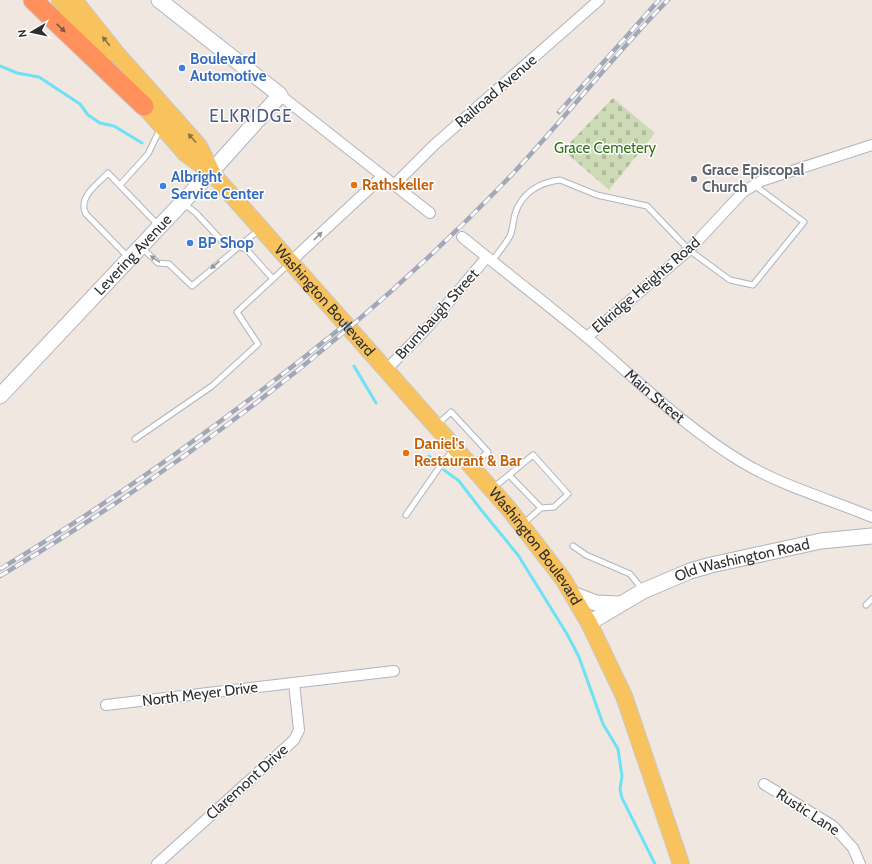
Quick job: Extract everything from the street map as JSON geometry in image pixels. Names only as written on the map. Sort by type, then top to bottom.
[{"type":"highway","points":[[33,0],[144,106]]},
{"type":"main road","name":"Washington Boulevard","points":[[60,0],[93,45],[186,154],[211,172],[523,525],[572,594],[589,623],[626,702],[681,864]]},
{"type":"main road","name":"Washington Boulevard","points":[[74,0],[118,55],[199,146],[211,172]]},
{"type":"street","points":[[159,0],[430,213]]},
{"type":"street","name":"Railroad Avenue","points":[[394,185],[433,146],[599,0]]},
{"type":"street","name":"Levering Avenue","points":[[0,396],[211,172],[280,95]]},
{"type":"street","name":"Elkridge Heights Road","points":[[587,337],[689,250],[735,200],[754,185],[872,145]]},
{"type":"street","points":[[290,262],[383,176]]},
{"type":"street","name":"Main Street","points":[[462,237],[587,337],[684,420],[743,463],[791,486],[872,517]]},
{"type":"street","name":"Brumbaugh Street","points":[[386,370],[427,328],[489,259]]},
{"type":"street","name":"Old Washington Road","points":[[589,623],[619,604],[664,581],[711,565],[821,542],[872,536]]},
{"type":"street","name":"Old Washington Road","points":[[572,594],[596,603],[619,604]]},
{"type":"street","name":"North Meyer Drive","points":[[106,705],[394,671]]},
{"type":"street","name":"Claremont Drive","points":[[157,864],[294,740],[299,730],[294,683]]},
{"type":"street","name":"Rustic Lane","points":[[764,784],[834,826],[853,848],[860,864]]},
{"type":"lane","points":[[120,185],[148,154],[162,126]]},
{"type":"lane","points":[[130,258],[92,221],[83,206],[85,198],[108,173],[160,226]]},
{"type":"lane","points":[[489,259],[510,235],[516,212],[523,198],[536,188],[553,181],[560,180],[597,195],[647,206],[689,250],[730,280],[753,285],[804,222],[754,185]]},
{"type":"lane","points":[[182,203],[196,213],[222,241]]},
{"type":"lane","points":[[140,247],[158,263],[169,264],[192,286],[217,263],[240,247],[260,229]]},
{"type":"lane","points":[[240,247],[247,250],[273,279]]},
{"type":"lane","points":[[135,439],[212,386],[258,344],[237,312],[290,262]]},
{"type":"lane","points":[[436,426],[451,412],[488,452],[472,467]]},
{"type":"lane","points":[[406,515],[443,462],[455,448]]},
{"type":"lane","points":[[492,489],[533,455],[568,494],[554,507],[541,508],[523,525]]},
{"type":"lane","points":[[509,475],[541,508]]},
{"type":"lane","points":[[573,546],[586,555],[630,574],[644,591]]},
{"type":"lane","points":[[866,605],[872,599]]},
{"type":"green space","name":"Grace Cemetery","points":[[613,98],[655,133],[609,190],[563,150]]},
{"type":"waterway","points":[[0,66],[17,73],[39,77],[80,104],[88,115],[100,123],[114,126],[142,143]]},
{"type":"waterway","points":[[354,366],[376,403]]},
{"type":"waterway","points":[[429,456],[436,463]]},
{"type":"waterway","points":[[444,470],[459,481],[518,555],[567,634],[579,657],[603,724],[618,749],[622,776],[620,789],[622,798],[655,864]]},
{"type":"railway","points":[[559,112],[659,0]]},
{"type":"railway","points":[[0,576],[68,534],[200,445],[264,397],[386,296],[501,186],[668,0]]},
{"type":"railway","points":[[0,569],[90,512],[178,452],[263,389],[347,323]]},
{"type":"place","name":"Boulevard Automotive","points":[[182,68]]},
{"type":"place","name":"Grace Episcopal Church","points":[[694,179]]},
{"type":"place","name":"Rathskeller","points":[[354,185]]},
{"type":"place","name":"Albright Service Center","points":[[163,186]]},
{"type":"place","name":"BP Shop","points":[[190,243]]},
{"type":"place","name":"Daniel's Restaurant & Bar","points":[[406,453]]},
{"type":"district","name":"ELKRIDGE","points":[[251,116]]}]
